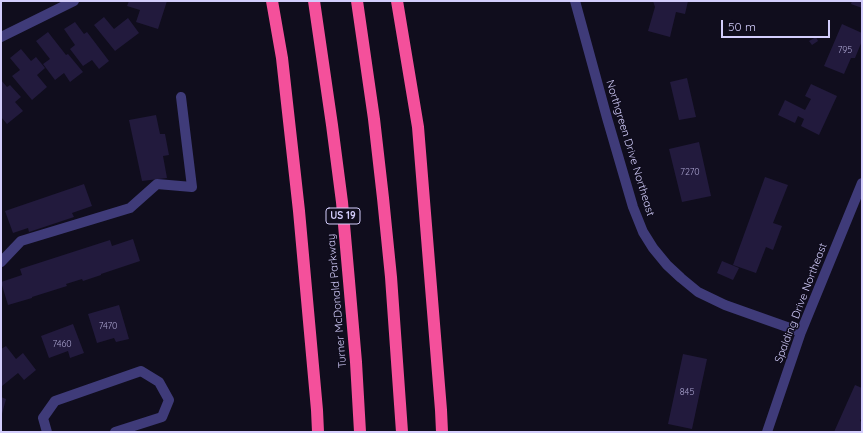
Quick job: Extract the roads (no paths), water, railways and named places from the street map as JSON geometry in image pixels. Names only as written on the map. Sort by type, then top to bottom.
[{"type":"highway","points":[[272,1],[282,58],[298,203],[318,432]]},
{"type":"highway","name":"Turner McDonald Parkway","points":[[314,1],[342,202],[360,432]]},
{"type":"highway","points":[[357,1],[374,119],[383,198],[392,292],[402,432]]},
{"type":"highway","points":[[398,1],[418,127],[442,432]]},
{"type":"street","points":[[1,37],[74,1]]},
{"type":"street","name":"Northgreen Drive Northeast","points":[[576,1],[607,118],[633,206],[643,232],[653,248],[667,265],[698,292],[725,305],[801,332]]},
{"type":"street","points":[[1,262],[21,241],[130,208],[157,184],[192,187],[181,97]]},
{"type":"street","name":"Spalding Drive Northeast","points":[[767,432],[801,332],[862,183]]},
{"type":"street","points":[[47,432],[42,418],[55,401],[142,371],[159,382],[169,400],[162,417],[116,432]]}]
